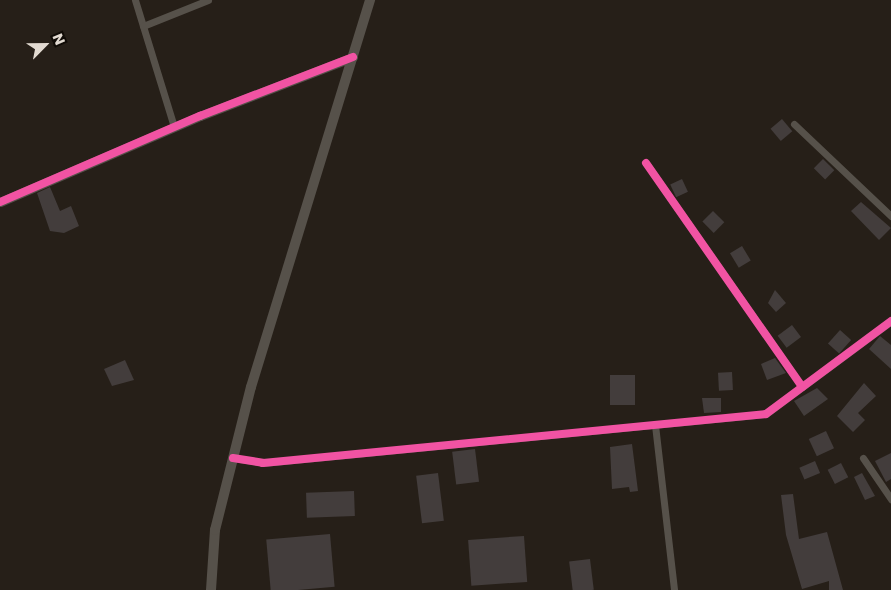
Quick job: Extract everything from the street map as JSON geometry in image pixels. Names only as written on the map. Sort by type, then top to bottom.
[{"type":"main road","points":[[211,590],[215,530],[251,388],[370,0]]},
{"type":"street","points":[[135,0],[174,127]]},
{"type":"street","points":[[143,26],[208,0]]},
{"type":"street","points":[[0,202],[174,127],[353,57]]},
{"type":"street","points":[[794,124],[891,216]]},
{"type":"street","points":[[646,163],[802,387]]},
{"type":"street","points":[[234,458],[264,463],[766,414],[891,321]]},
{"type":"street","points":[[655,425],[674,590]]},
{"type":"street","points":[[863,458],[891,497]]},
{"type":"building","points":[[782,119],[792,131],[781,141],[771,129]]},
{"type":"building","points":[[823,159],[834,170],[825,180],[814,168]]},
{"type":"building","points":[[682,179],[688,192],[676,197],[670,184]]},
{"type":"building","points":[[50,187],[60,211],[71,206],[79,226],[64,233],[50,231],[37,193]]},
{"type":"building","points":[[861,202],[891,228],[879,240],[851,211]]},
{"type":"building","points":[[713,211],[724,222],[714,233],[702,222]]},
{"type":"building","points":[[742,246],[751,261],[739,268],[730,253]]},
{"type":"building","points":[[775,290],[786,303],[776,312],[768,303]]},
{"type":"building","points":[[792,325],[801,337],[787,348],[778,336]]},
{"type":"building","points":[[840,330],[851,340],[839,353],[828,343]]},
{"type":"building","points":[[880,336],[891,345],[891,369],[869,349]]},
{"type":"building","points":[[775,358],[786,373],[767,380],[761,364]]},
{"type":"building","points":[[125,360],[134,380],[112,386],[104,369]]},
{"type":"building","points":[[732,372],[733,390],[719,391],[718,373]]},
{"type":"building","points":[[610,375],[635,375],[635,405],[610,405]]},
{"type":"building","points":[[864,383],[876,396],[858,413],[865,420],[853,432],[837,416]]},
{"type":"building","points":[[817,388],[828,399],[804,416],[794,401]]},
{"type":"building","points":[[702,398],[721,398],[721,412],[704,413]]},
{"type":"building","points":[[826,431],[834,448],[817,456],[809,439]]},
{"type":"building","points":[[632,444],[638,491],[630,492],[629,487],[612,489],[610,447]]},
{"type":"building","points":[[475,449],[479,482],[456,485],[452,452]]},
{"type":"building","points":[[891,453],[891,479],[886,482],[875,461]]},
{"type":"building","points":[[815,461],[820,473],[804,480],[799,468]]},
{"type":"building","points":[[841,463],[848,477],[835,484],[828,470]]},
{"type":"building","points":[[438,473],[444,521],[422,523],[416,476]]},
{"type":"building","points":[[862,473],[875,496],[865,500],[854,477]]},
{"type":"building","points":[[354,491],[355,516],[307,518],[306,493]]},
{"type":"building","points":[[793,494],[799,539],[827,532],[843,590],[829,590],[829,581],[802,589],[786,535],[781,495]]},
{"type":"building","points":[[330,534],[335,587],[271,590],[266,540]]},
{"type":"building","points":[[524,536],[527,582],[471,586],[468,540]]},
{"type":"building","points":[[590,559],[594,590],[573,590],[569,562]]},
{"type":"cycle path","points":[[0,202],[200,116],[353,57]]},
{"type":"cycle path","points":[[646,163],[802,387]]},
{"type":"cycle path","points":[[233,458],[263,463],[766,414],[891,321]]}]
